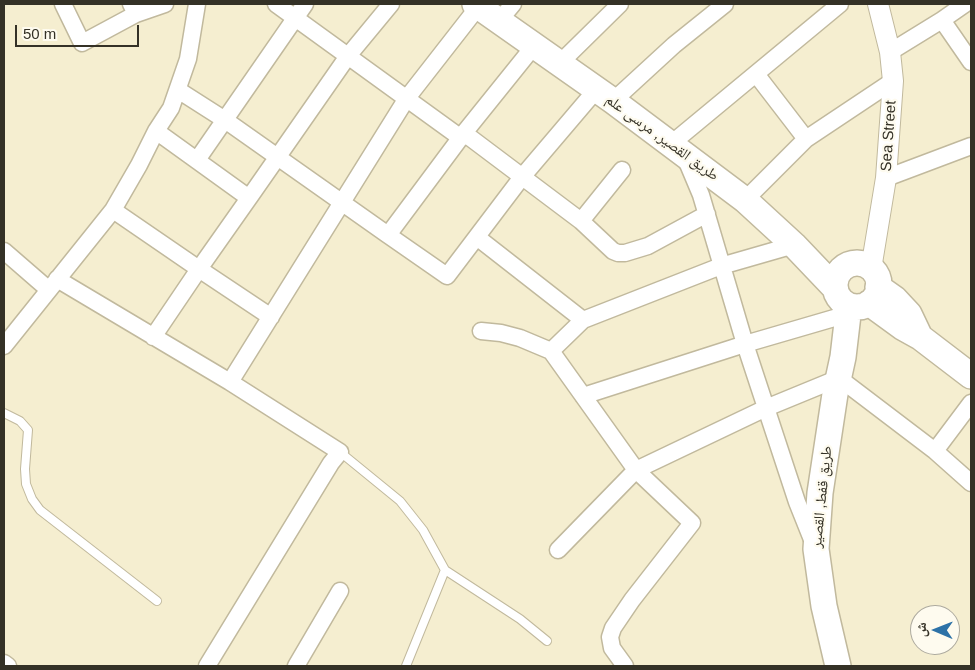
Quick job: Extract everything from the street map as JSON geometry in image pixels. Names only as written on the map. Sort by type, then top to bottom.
[{"type":"main road","name":"طريق القصير, مرسى علم","points":[[492,9],[534,46],[745,200],[794,245],[860,296],[902,327],[920,337],[971,376]]},
{"type":"main road","name":"طريق قفط, القصير","points":[[838,666],[824,606],[816,549],[820,493],[841,367],[860,296]]},
{"type":"street","points":[[63,4],[82,43],[134,9],[165,4]]},
{"type":"street","points":[[4,346],[113,210],[156,131],[172,108],[188,59],[197,4]]},
{"type":"street","points":[[276,4],[581,221],[613,251],[625,253],[648,246],[707,214]]},
{"type":"street","points":[[197,160],[305,4]]},
{"type":"street","points":[[153,337],[348,56],[391,4]]},
{"type":"street","points":[[559,64],[620,4]]},
{"type":"street","points":[[178,90],[225,120],[447,276],[478,238],[522,178],[604,96],[674,45],[725,4]]},
{"type":"street","points":[[816,549],[797,502],[744,344],[701,195],[677,149],[756,74],[840,4]]},
{"type":"street","name":"Sea Street","points":[[860,296],[886,178],[893,81],[890,52],[878,4]]},
{"type":"street","points":[[890,52],[965,4]]},
{"type":"street","points":[[230,382],[407,98],[478,7],[492,9]]},
{"type":"street","points":[[942,20],[971,62]]},
{"type":"street","points":[[388,235],[534,46]]},
{"type":"street","points":[[756,74],[806,139]]},
{"type":"street","points":[[745,200],[806,139],[893,81]]},
{"type":"street","points":[[156,131],[249,198]]},
{"type":"street","points":[[886,178],[971,146]]},
{"type":"street","points":[[581,221],[622,170]]},
{"type":"street","points":[[113,210],[271,317]]},
{"type":"street","points":[[478,238],[583,320]]},
{"type":"street","points":[[551,352],[583,320],[721,266],[794,245]]},
{"type":"street","points":[[4,251],[53,285],[153,337],[230,382],[340,452],[208,666]]},
{"type":"street","points":[[583,396],[744,344],[860,296]]},
{"type":"street","points":[[481,331],[501,333],[520,338],[551,352],[636,470],[692,523],[632,600],[613,628],[610,637],[612,648],[625,666]]},
{"type":"street","points":[[558,550],[636,470],[766,408],[841,367],[971,482]]},
{"type":"street","points":[[935,450],[971,403]]},
{"type":"street","points":[[296,666],[340,591]]},
{"type":"street","points":[[4,663],[8,666]]},
{"type":"lane","points":[[4,413],[20,421],[28,430],[25,469],[26,484],[32,499],[40,510],[157,601]]},
{"type":"lane","points":[[340,452],[400,501],[423,530],[445,570],[520,619],[547,640]]},
{"type":"lane","points":[[406,666],[445,570]]}]
